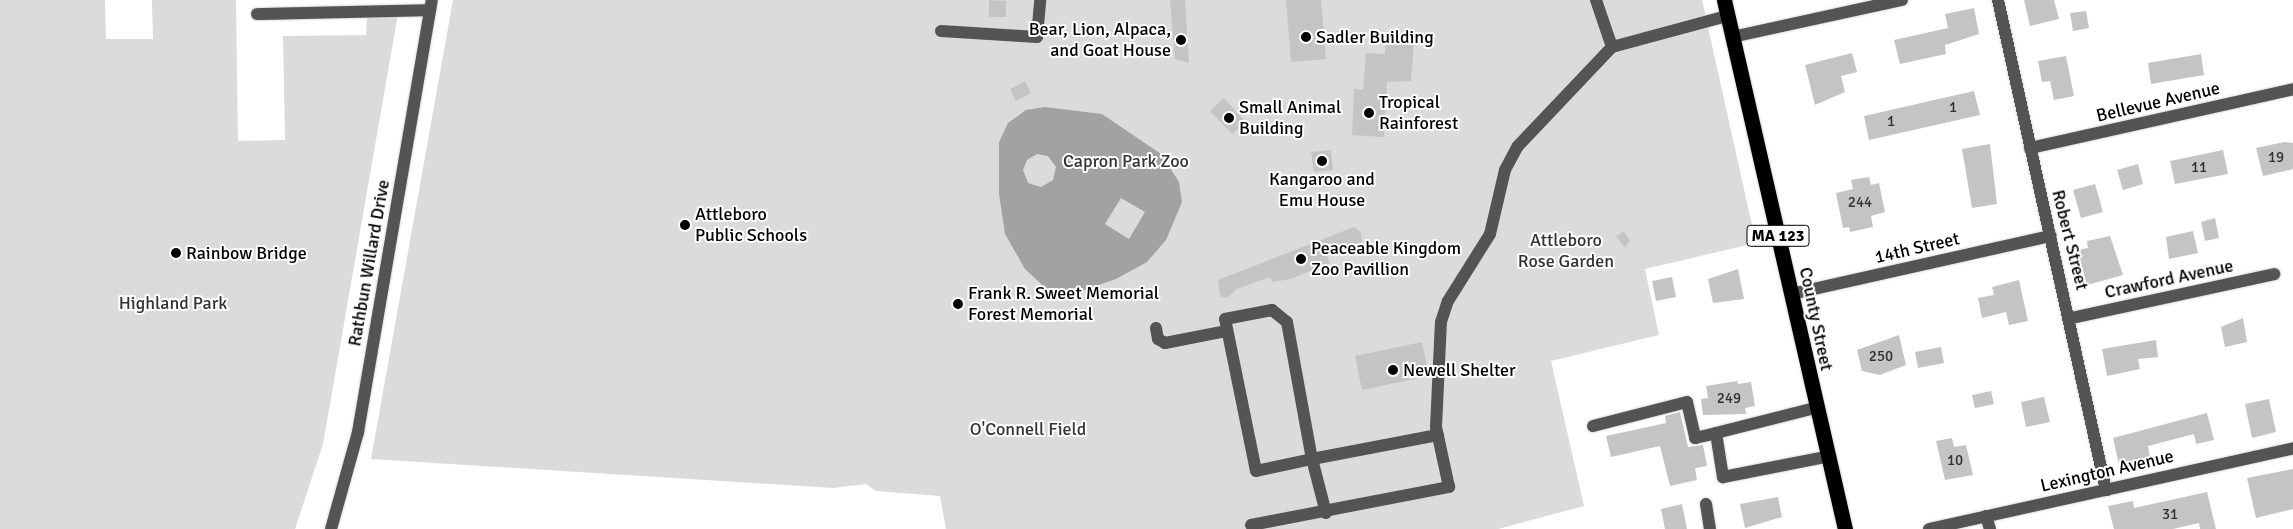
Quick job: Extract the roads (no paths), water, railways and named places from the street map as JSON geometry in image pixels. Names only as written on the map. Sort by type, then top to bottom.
[{"type":"highway","name":"County Street","points":[[1724,0],[1826,457],[1845,529]]},
{"type":"street","points":[[941,31],[1037,36],[1040,0]]},
{"type":"street","points":[[1596,0],[1612,47]]},
{"type":"street","points":[[1732,37],[1902,0]]},
{"type":"street","name":"Robert Street","points":[[1998,0],[2030,148],[2071,318],[2106,490]]},
{"type":"street","points":[[257,14],[431,5]]},
{"type":"street","name":"Rathbun Willard Drive","points":[[331,529],[358,432],[431,5]]},
{"type":"street","points":[[1251,525],[1326,513],[1449,487],[1438,435],[1435,389],[1441,322],[1448,301],[1490,234],[1505,170],[1518,146],[1612,47],[1727,16]]},
{"type":"street","name":"Bellevue Avenue","points":[[2030,148],[2293,89]]},
{"type":"street","name":"14th Street","points":[[1791,294],[2051,236]]},
{"type":"street","name":"Crawford Avenue","points":[[2071,318],[2274,274]]},
{"type":"street","points":[[1326,513],[1312,459],[1287,322],[1272,310],[1225,319],[1256,470],[1312,459],[1438,435]]},
{"type":"street","points":[[1156,328],[1158,339],[1165,343],[1227,331]]},
{"type":"street","points":[[1593,426],[1687,402],[1695,438],[1815,408]]},
{"type":"street","points":[[1716,433],[1723,477],[1826,457]]},
{"type":"street","name":"Lexington Avenue","points":[[1938,528],[2293,448]]},
{"type":"street","points":[[1706,504],[1710,529]]},
{"type":"street","points":[[1986,516],[1990,529]]},
{"type":"place","name":"Sadler Building","points":[[1306,37]]},
{"type":"place","name":"Bear, Lion, Alpaca, and Goat House","points":[[1181,40]]},
{"type":"place","name":"Tropical Rainforest","points":[[1369,113]]},
{"type":"place","name":"Small Animal Building","points":[[1229,118]]},
{"type":"place","name":"Kangaroo and Emu House","points":[[1322,161]]},
{"type":"place","name":"Attleboro Public Schools","points":[[685,225]]},
{"type":"place","name":"Rainbow Bridge","points":[[176,253]]},
{"type":"place","name":"Peaceable Kingdom Zoo Pavillion","points":[[1301,259]]},
{"type":"place","name":"Frank R. Sweet Memorial Forest Memorial","points":[[958,304]]},
{"type":"place","name":"Newell Shelter","points":[[1393,370]]},
{"type":"park label","name":"Capron Park Zoo","points":[[1126,161]]},
{"type":"park label","name":"Attleboro Rose Garden","points":[[1566,251]]},
{"type":"park label","name":"Highland Park","points":[[173,303]]},
{"type":"park label","name":"O'Connell Field","points":[[1028,429]]}]
